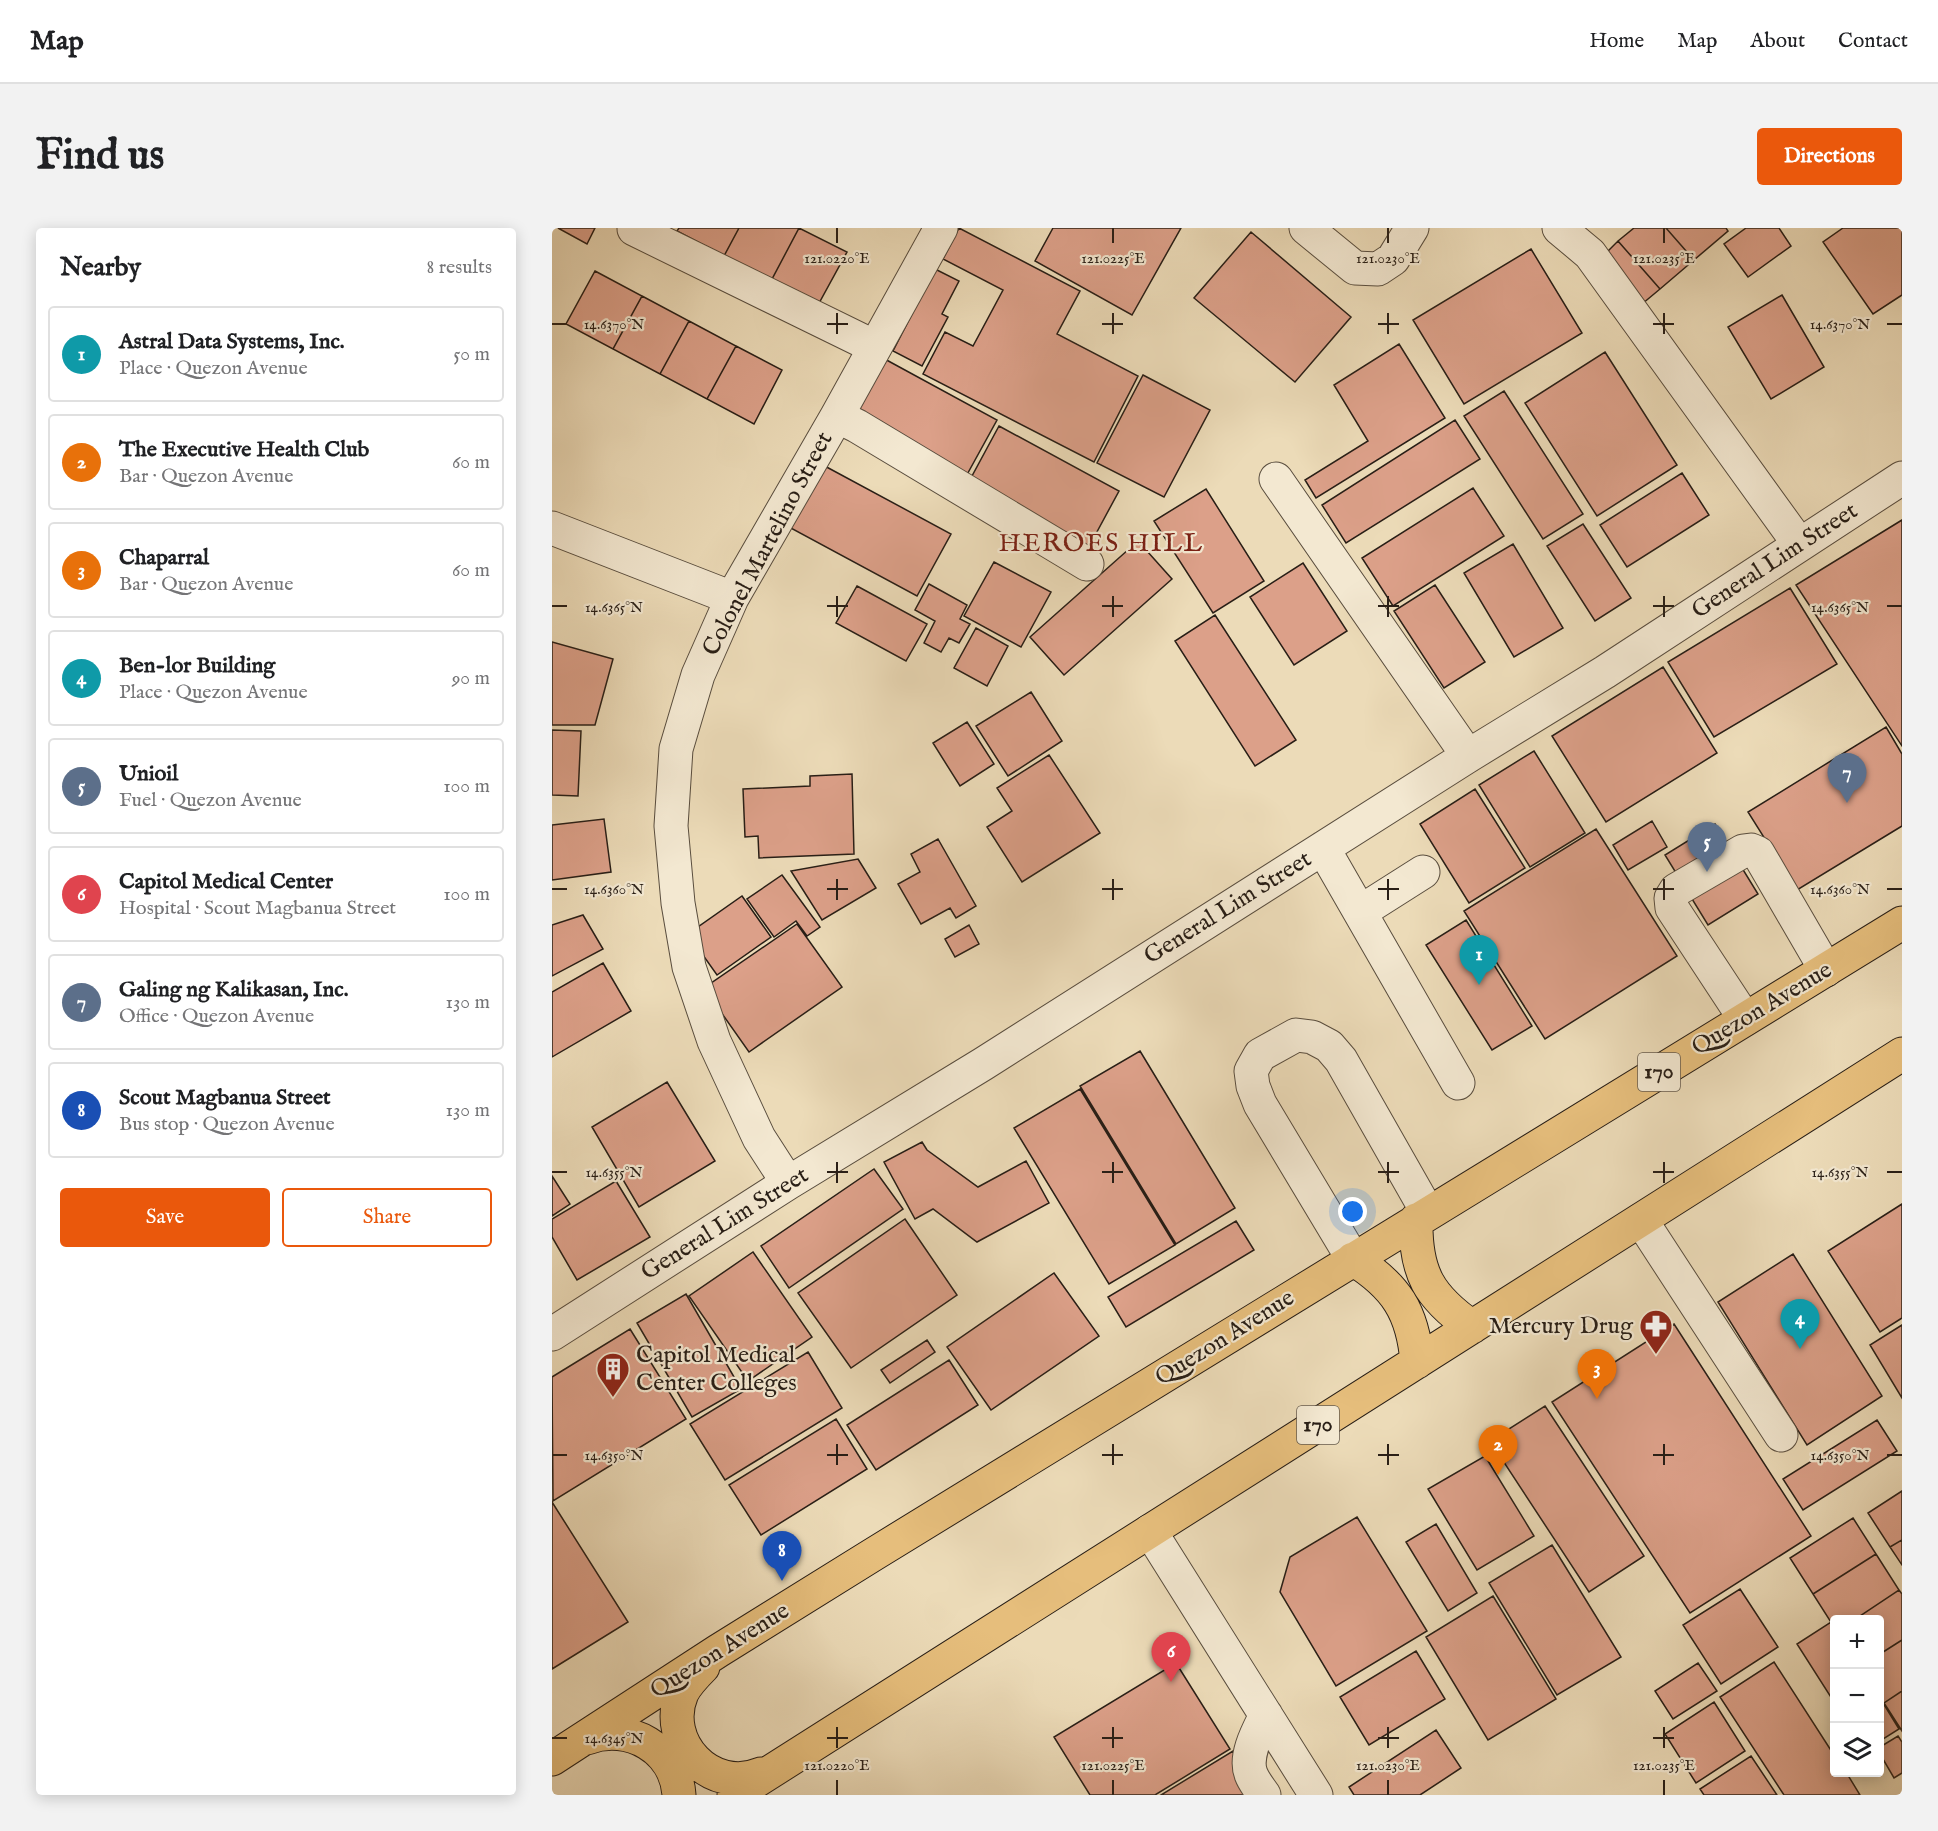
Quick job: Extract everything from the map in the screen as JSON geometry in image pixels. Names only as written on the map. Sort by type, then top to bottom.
[{"type":"main road","name":"Quezon Avenue","points":[[552,1759],[718,1651],[1902,923]]},
{"type":"main road","name":"170","points":[[734,1795],[1902,1054]]},
{"type":"main road","points":[[1422,1217],[1416,1246],[1422,1270],[1433,1293],[1451,1312],[1472,1327]]},
{"type":"main road","points":[[1353,1259],[1375,1273],[1393,1291],[1406,1312],[1415,1337],[1417,1362]]},
{"type":"main road","points":[[718,1651],[690,1680],[682,1694],[678,1709],[678,1724],[681,1740],[688,1753],[698,1765],[726,1780],[756,1776],[787,1761]]},
{"type":"main road","points":[[581,1740],[598,1734],[616,1732],[649,1743],[663,1754],[673,1769],[679,1795]]},
{"type":"street","name":"Colonel Martelino Street","points":[[788,1183],[759,1138],[714,1041],[689,967],[678,903],[671,826],[676,749],[698,675],[732,598],[837,416],[941,228]]},
{"type":"street","points":[[1306,228],[1355,268],[1378,269],[1393,259],[1412,228]]},
{"type":"street","points":[[1559,228],[1590,254],[1799,544]]},
{"type":"street","points":[[634,229],[875,347]]},
{"type":"street","points":[[837,416],[1088,564]]},
{"type":"street","points":[[1276,478],[1468,756]]},
{"type":"street","name":"General Lim Street","points":[[552,1334],[788,1183],[983,1064],[1468,756],[1605,672],[1902,478]]},
{"type":"street","points":[[552,528],[732,598]]},
{"type":"street","points":[[1323,848],[1458,1083]]},
{"type":"street","points":[[1745,1019],[1672,908],[1671,898],[1676,890],[1743,851],[1751,850],[1758,853],[1826,970]]},
{"type":"street","points":[[1360,912],[1424,872]]},
{"type":"street","points":[[1353,1259],[1260,1104],[1253,1086],[1251,1071],[1260,1055],[1296,1035],[1312,1037],[1329,1046],[1341,1060],[1422,1217]]},
{"type":"street","points":[[1641,1220],[1781,1435]]},
{"type":"street","points":[[1150,1531],[1316,1795]]},
{"type":"street","points":[[1264,1795],[1251,1773],[1250,1762],[1254,1741],[1266,1715]]},
{"type":"building","points":[[558,228],[595,228],[587,244]]},
{"type":"building","points":[[679,228],[739,228],[724,256],[677,231]]},
{"type":"building","points":[[739,228],[799,228],[771,281],[724,256]]},
{"type":"building","points":[[799,228],[847,252],[818,305],[771,281]]},
{"type":"building","points":[[959,228],[1080,291],[1057,334],[1138,376],[1094,462],[923,374],[945,332],[973,346],[1003,290],[943,259]]},
{"type":"building","points":[[1053,228],[1181,228],[1132,315],[1035,261]]},
{"type":"building","points":[[1634,228],[1666,228],[1694,260],[1660,289],[1618,241]]},
{"type":"building","points":[[1666,228],[1726,228],[1728,231],[1694,260]]},
{"type":"building","points":[[1746,228],[1779,228],[1791,246],[1748,277],[1724,244]]},
{"type":"building","points":[[1843,228],[1902,228],[1902,295],[1873,314],[1823,242]]},
{"type":"building","points":[[1251,232],[1351,317],[1295,382],[1194,298]]},
{"type":"building","points":[[1618,241],[1660,289],[1642,304],[1603,256]]},
{"type":"building","points":[[1531,249],[1582,333],[1464,404],[1413,320]]},
{"type":"building","points":[[935,269],[959,281],[942,314],[948,317],[922,366],[893,351]]},
{"type":"building","points":[[595,271],[642,296],[613,349],[566,324]]},
{"type":"building","points":[[1782,295],[1824,367],[1771,399],[1728,327]]},
{"type":"building","points":[[642,296],[689,321],[660,374],[613,349]]},
{"type":"building","points":[[689,321],[736,346],[707,399],[660,374]]},
{"type":"building","points":[[1399,344],[1445,418],[1316,498],[1305,480],[1368,441],[1334,385]]},
{"type":"building","points":[[736,346],[782,370],[754,424],[707,399]]},
{"type":"building","points":[[1605,352],[1677,465],[1597,516],[1525,403]]},
{"type":"building","points":[[881,357],[997,420],[964,480],[849,417]]},
{"type":"building","points":[[1143,375],[1210,410],[1164,497],[1097,463]]},
{"type":"building","points":[[1504,391],[1583,514],[1543,539],[1464,416]]},
{"type":"building","points":[[1455,420],[1480,459],[1346,543],[1322,505]]},
{"type":"building","points":[[999,426],[1119,491],[1085,554],[965,489]]},
{"type":"building","points":[[821,464],[951,534],[917,596],[787,526]]},
{"type":"building","points":[[1682,473],[1709,515],[1627,567],[1600,525]]},
{"type":"building","points":[[1473,488],[1504,536],[1393,606],[1362,558]]},
{"type":"building","points":[[1206,489],[1264,581],[1213,613],[1154,521]]},
{"type":"building","points":[[1902,520],[1902,746],[1796,585]]},
{"type":"building","points":[[1583,524],[1631,598],[1595,621],[1547,546]]},
{"type":"building","points":[[1138,541],[1172,579],[1064,675],[1030,637]]},
{"type":"building","points":[[1513,544],[1563,628],[1514,657],[1464,573]]},
{"type":"building","points":[[994,562],[1051,592],[1021,647],[964,616]]},
{"type":"building","points":[[1303,563],[1347,631],[1294,665],[1250,597]]},
{"type":"building","points":[[929,584],[967,605],[960,619],[970,624],[959,643],[949,638],[941,652],[924,643],[935,621],[915,610]]},
{"type":"building","points":[[1435,585],[1485,662],[1444,688],[1394,611]]},
{"type":"building","points":[[857,586],[927,624],[906,661],[836,623]]},
{"type":"building","points":[[1790,588],[1837,664],[1714,737],[1668,662]]},
{"type":"building","points":[[1215,615],[1296,740],[1255,766],[1175,641]]},
{"type":"building","points":[[976,628],[1008,646],[987,686],[954,668]]},
{"type":"building","points":[[552,642],[613,659],[595,725],[552,725]]},
{"type":"building","points":[[1663,667],[1717,753],[1606,822],[1552,736]]},
{"type":"building","points":[[1031,692],[1062,741],[1008,776],[976,726]]},
{"type":"building","points":[[967,722],[994,764],[960,786],[933,743]]},
{"type":"building","points":[[1886,727],[1902,754],[1902,826],[1797,890],[1748,812]]},
{"type":"building","points":[[552,730],[581,731],[578,796],[552,795]]},
{"type":"building","points":[[1534,751],[1585,833],[1530,867],[1479,785]]},
{"type":"building","points":[[1049,755],[1100,833],[1022,882],[987,827],[1012,811],[997,788]]},
{"type":"building","points":[[852,774],[854,854],[759,858],[758,836],[745,837],[743,789],[810,786],[810,776]]},
{"type":"building","points":[[1475,789],[1525,868],[1469,903],[1420,824]]},
{"type":"building","points":[[604,819],[611,872],[552,880],[552,825]]},
{"type":"building","points":[[1652,821],[1667,847],[1628,870],[1613,845]]},
{"type":"building","points":[[1715,824],[1758,894],[1708,925],[1665,855]]},
{"type":"building","points":[[1596,829],[1677,956],[1545,1039],[1464,911]]},
{"type":"building","points":[[938,839],[976,906],[956,918],[950,908],[921,924],[898,884],[920,872],[911,854]]},
{"type":"building","points":[[858,859],[876,888],[822,920],[791,871]]},
{"type":"building","points":[[782,875],[820,927],[807,936],[796,921],[774,937],[747,899]]},
{"type":"building","points":[[742,896],[771,937],[717,975],[688,934]]},
{"type":"building","points":[[583,915],[603,949],[552,976],[552,925]]},
{"type":"building","points":[[1466,920],[1532,1026],[1492,1050],[1426,945]]},
{"type":"building","points":[[797,924],[842,987],[749,1052],[704,988]]},
{"type":"building","points":[[969,925],[979,944],[955,957],[945,939]]},
{"type":"building","points":[[603,963],[631,1011],[552,1057],[552,992]]},
{"type":"building","points":[[1140,1051],[1235,1208],[1176,1244],[1080,1086]]},
{"type":"building","points":[[667,1082],[715,1161],[639,1207],[592,1127]]},
{"type":"building","points":[[1080,1089],[1175,1245],[1109,1284],[1014,1128]]},
{"type":"building","points":[[922,1142],[927,1150],[978,1187],[1026,1161],[1049,1203],[977,1242],[933,1209],[915,1219],[884,1162]]},
{"type":"building","points":[[874,1169],[903,1209],[789,1288],[761,1246]]},
{"type":"building","points":[[552,1176],[570,1204],[552,1216]]},
{"type":"building","points":[[616,1181],[650,1237],[577,1280],[552,1237],[552,1219]]},
{"type":"building","points":[[1902,1204],[1902,1318],[1880,1332],[1828,1251]]},
{"type":"building","points":[[905,1219],[957,1295],[851,1368],[798,1293]]},
{"type":"building","points":[[1236,1221],[1254,1250],[1126,1327],[1108,1297]]},
{"type":"building","points":[[753,1252],[812,1337],[748,1381],[689,1296]]},
{"type":"building","points":[[1793,1254],[1882,1396],[1807,1445],[1718,1302]]},
{"type":"building","points":[[1054,1273],[1099,1336],[991,1410],[947,1347]]},
{"type":"building","points":[[686,1294],[741,1389],[692,1417],[637,1323]]},
{"type":"building","points":[[1674,1324],[1811,1536],[1690,1613],[1552,1402]]},
{"type":"building","points":[[1902,1325],[1902,1398],[1870,1345]]},
{"type":"building","name":"Capitol Medical Center Colleges","points":[[630,1329],[686,1419],[553,1501],[552,1377]]},
{"type":"building","points":[[927,1340],[935,1352],[890,1383],[881,1370]]},
{"type":"building","points":[[808,1352],[842,1408],[725,1480],[690,1424]]},
{"type":"building","points":[[949,1360],[978,1405],[876,1470],[847,1425]]},
{"type":"building","points":[[1545,1406],[1644,1556],[1589,1592],[1490,1441]]},
{"type":"building","points":[[836,1419],[867,1469],[761,1535],[729,1485]]},
{"type":"building","points":[[1877,1420],[1897,1451],[1803,1510],[1783,1479]]},
{"type":"building","points":[[1485,1456],[1534,1536],[1477,1570],[1428,1489]]},
{"type":"building","points":[[1902,1491],[1902,1540],[1890,1547],[1868,1513]]},
{"type":"building","points":[[552,1502],[628,1622],[552,1669]]},
{"type":"building","points":[[1357,1517],[1427,1631],[1336,1686],[1280,1592],[1290,1557]]},
{"type":"building","points":[[1853,1518],[1876,1554],[1813,1594],[1790,1558]]},
{"type":"building","points":[[1436,1524],[1477,1593],[1448,1611],[1406,1542]]},
{"type":"building","points":[[1902,1540],[1902,1565],[1890,1547]]},
{"type":"building","points":[[1552,1545],[1621,1657],[1557,1695],[1489,1583]]},
{"type":"building","points":[[1876,1554],[1899,1590],[1862,1615],[1830,1615],[1830,1621],[1813,1594]]},
{"type":"building","points":[[1740,1589],[1778,1647],[1721,1684],[1683,1625]]},
{"type":"building","points":[[1899,1590],[1902,1594],[1902,1640],[1884,1651],[1884,1615],[1862,1615]]},
{"type":"building","points":[[1493,1596],[1556,1699],[1488,1740],[1426,1637]]},
{"type":"building","points":[[1830,1623],[1830,1696],[1797,1644]]},
{"type":"building","points":[[1902,1640],[1902,1691],[1884,1703],[1884,1669],[1884,1651]]},
{"type":"building","points":[[1416,1651],[1445,1699],[1369,1745],[1340,1697]]},
{"type":"building","points":[[1774,1662],[1830,1749],[1830,1777],[1849,1777],[1860,1795],[1784,1795],[1720,1697]]},
{"type":"building","points":[[1176,1663],[1230,1749],[1155,1795],[1090,1795],[1054,1737]]},
{"type":"building","points":[[1698,1663],[1717,1691],[1673,1719],[1655,1691]]},
{"type":"building","points":[[1902,1691],[1902,1731],[1884,1703]]},
{"type":"building","points":[[1714,1702],[1745,1751],[1696,1783],[1665,1734]]},
{"type":"building","points":[[1884,1705],[1899,1729],[1884,1738]]},
{"type":"building","points":[[1436,1730],[1461,1768],[1420,1795],[1354,1795],[1349,1787]]},
{"type":"building","points":[[1898,1736],[1902,1742],[1902,1773],[1894,1778],[1884,1761],[1884,1745]]},
{"type":"building","points":[[1233,1751],[1260,1795],[1161,1795]]},
{"type":"building","points":[[1751,1756],[1777,1795],[1704,1795],[1700,1789]]},
{"type":"place","name":"Galing ng Kalikasan, Inc.","points":[[1847,803]]},
{"type":"place","name":"Unioil","points":[[1707,872]]},
{"type":"place","name":"Astral Data Systems, Inc.","points":[[1479,985]]},
{"type":"place","name":"Ben-lor Building","points":[[1800,1349]]},
{"type":"place","name":"Mercury Drug","points":[[1656,1355]]},
{"type":"place","name":"Capitol Medical Center Colleges","points":[[613,1398]]},
{"type":"place","name":"Chaparral","points":[[1597,1399]]},
{"type":"place","name":"The Executive Health Club","points":[[1498,1475]]},
{"type":"place","name":"Scout Magbanua Street","points":[[782,1581]]},
{"type":"place","name":"Capitol Medical Center","points":[[1171,1682]]},
{"type":"district","name":"HEROES HILL","points":[[1101,543]]}]
